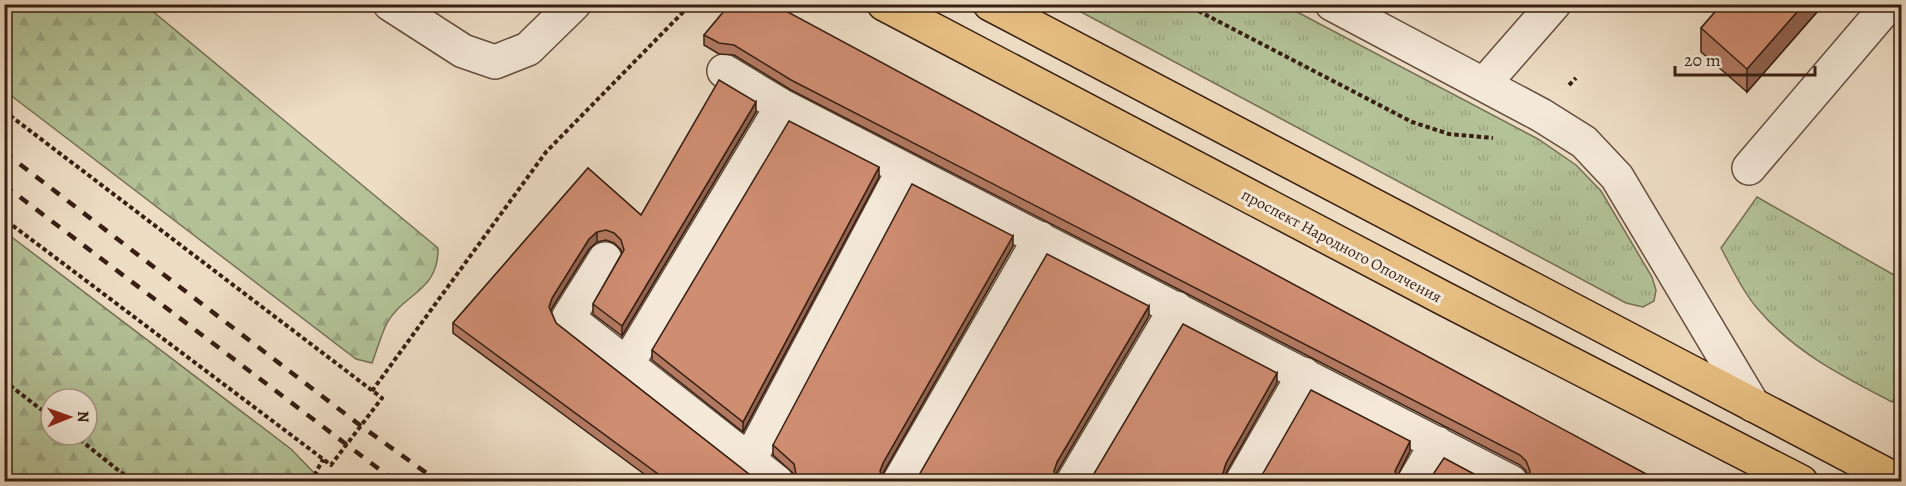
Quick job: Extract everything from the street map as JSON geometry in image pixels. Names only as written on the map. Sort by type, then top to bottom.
[{"type":"main road","name":"проспект Народного Ополчения","points":[[884,4],[1435,294],[1801,482]]},
{"type":"main road","points":[[990,4],[1900,482]]},
{"type":"street","points":[[390,4],[463,51],[495,62],[528,49],[574,4]]},
{"type":"street","points":[[1332,4],[1541,115],[1584,142],[1617,177],[1753,405]]},
{"type":"street","points":[[1484,84],[1554,4]]},
{"type":"street","points":[[1749,168],[1889,4]]},
{"type":"street","points":[[724,70],[782,106],[1511,482]]},
{"type":"street","points":[[626,366],[782,106]]},
{"type":"street","points":[[749,461],[904,169]]},
{"type":"street","points":[[899,482],[1040,238]]},
{"type":"street","points":[[605,259],[568,318],[626,366],[777,482]]},
{"type":"street","points":[[1073,482],[1176,308]]},
{"type":"street","points":[[1242,482],[1304,374]]},
{"type":"street","points":[[1414,482],[1437,443]]},
{"type":"path","points":[[372,391],[546,152],[691,4]]},
{"type":"path","points":[[1185,4],[1412,122],[1449,134],[1494,138],[1541,115],[1576,78]]},
{"type":"path","points":[[4,111],[382,398],[331,465],[4,219]]},
{"type":"path","points":[[4,381],[39,408]]},
{"type":"path","points":[[89,447],[133,482]]},
{"type":"path","points":[[311,482],[323,459]]},
{"type":"green space","points":[[4,5],[145,5],[438,248],[433,274],[387,323],[372,363],[356,359],[5,91]]},
{"type":"green space","points":[[1068,5],[1284,5],[1538,139],[1576,165],[1601,191],[1652,277],[1656,290],[1654,301],[1643,307],[1626,303]]},
{"type":"green space","points":[[1757,197],[1901,279],[1901,389],[1892,402],[1837,372],[1803,350],[1771,324],[1747,294],[1721,248]]},
{"type":"green space","points":[[5,232],[291,449],[322,481],[5,481]]},
{"type":"building","points":[[730,4],[773,4],[1661,482],[1527,482],[1530,471],[1526,461],[1520,455],[791,80],[734,45],[719,43],[704,35]]},
{"type":"building","points":[[1722,4],[1804,4],[1747,69],[1701,28]]},
{"type":"building","points":[[719,80],[756,102],[622,326],[593,304],[624,250],[621,240],[614,233],[606,230],[597,232],[589,239],[552,298],[549,307],[556,323],[759,482],[669,482],[453,323],[588,168],[641,215]]},
{"type":"building","points":[[789,121],[879,167],[743,422],[652,350]]},
{"type":"building","points":[[912,184],[1013,236],[883,463],[880,471],[883,482],[793,482],[796,474],[794,464],[773,445]]},
{"type":"building","points":[[1047,254],[1149,306],[1057,462],[1054,471],[1057,482],[915,482]]},
{"type":"building","points":[[1183,324],[1277,373],[1226,463],[1223,473],[1226,482],[1089,482]]},
{"type":"building","points":[[1311,390],[1410,441],[1395,471],[1398,482],[1258,482]]},
{"type":"building","points":[[1444,458],[1489,482],[1428,482]]},
{"type":"railway","points":[[4,152],[361,426],[439,482]]},
{"type":"railway","points":[[4,185],[396,482]]}]
